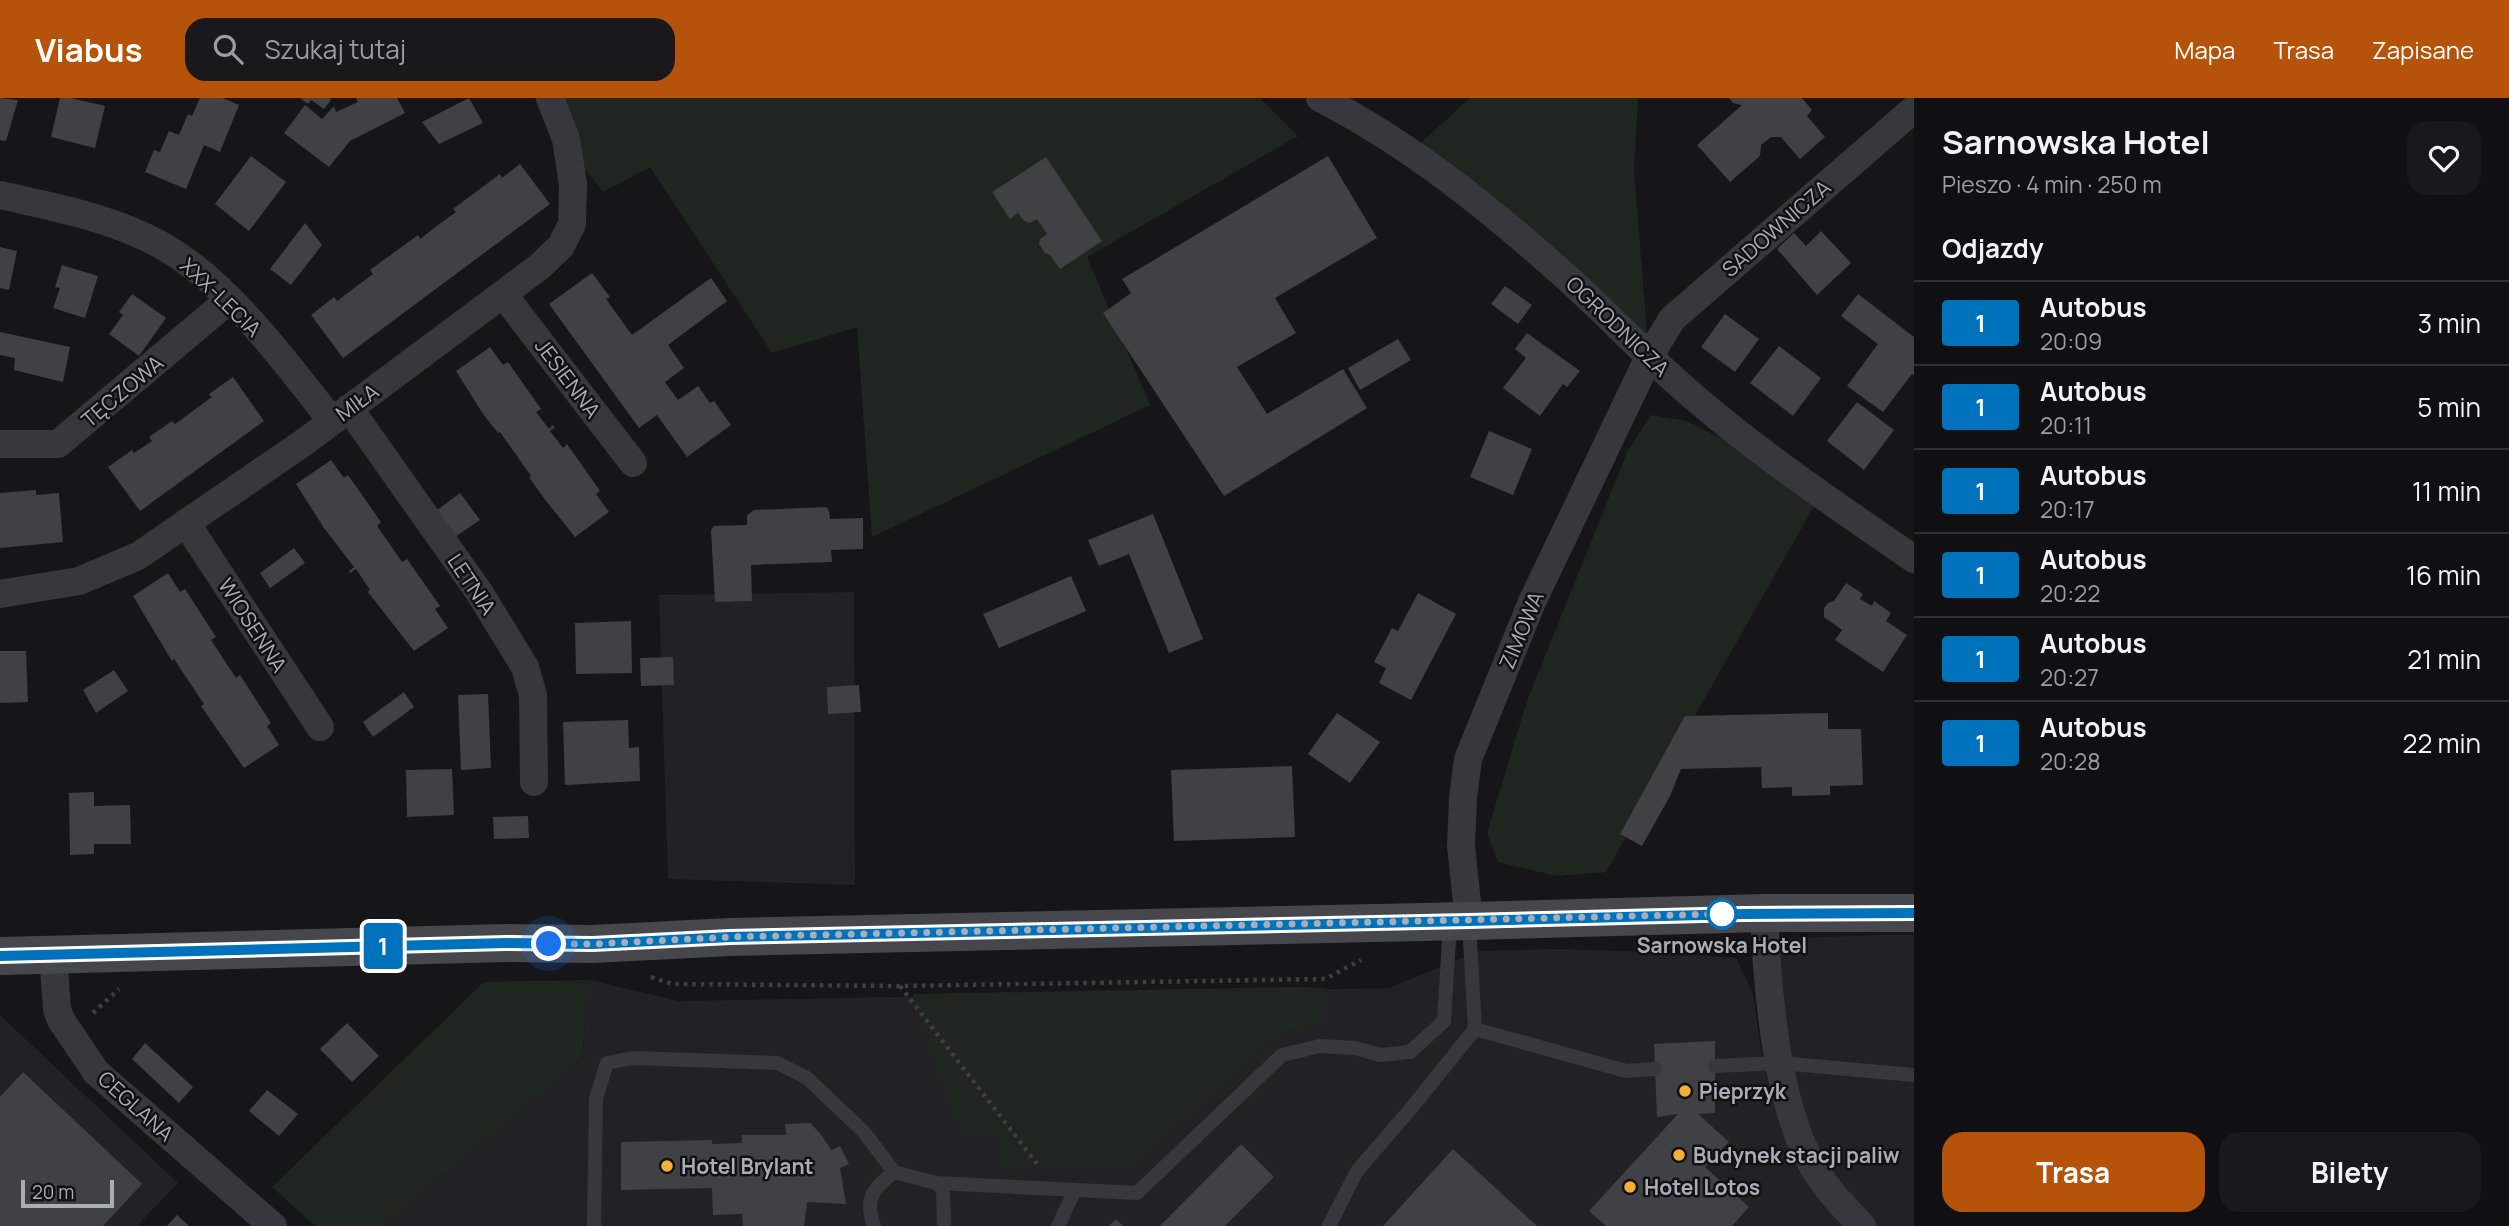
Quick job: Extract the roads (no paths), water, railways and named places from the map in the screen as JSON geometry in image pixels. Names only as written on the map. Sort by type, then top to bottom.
[{"type":"street","name":"MIŁA","points":[[0,594],[79,581],[138,556],[340,414],[539,267],[561,246],[572,224],[573,184],[566,139],[550,98]]},
{"type":"street","name":"OGRODNICZA","points":[[1320,98],[1364,120],[1427,163],[1556,267],[1682,387],[1792,474],[1914,559]]},
{"type":"street","name":"SADOWNICZA","points":[[1649,357],[1672,319],[1914,109]]},
{"type":"street","name":"XXX-LECIA","points":[[0,194],[102,220],[170,250],[201,272],[297,377],[340,414]]},
{"type":"street","name":"JESIENNA","points":[[503,294],[633,463]]},
{"type":"street","name":"TĘCZOWA","points":[[0,444],[58,444],[229,300]]},
{"type":"street","name":"ZIMOWA","points":[[1460,921],[1463,798],[1468,759],[1532,602],[1649,357]]},
{"type":"street","name":"LETNIA","points":[[340,414],[479,592],[526,667],[533,695],[534,782]]},
{"type":"street","name":"WIOSENNA","points":[[186,523],[320,727]]},
{"type":"street","points":[[1764,913],[1780,1063],[1789,1108],[1806,1152],[1829,1190],[1862,1226]]},
{"type":"street","points":[[0,956],[593,944],[730,937],[1764,913],[1914,913]]},
{"type":"street","name":"CEGLANA","points":[[53,954],[57,1009],[61,1020],[96,1072],[272,1226]]},
{"type":"lane","points":[[1329,1226],[1357,1171],[1475,1029],[1460,921]]},
{"type":"lane","points":[[594,1226],[596,1098],[607,1063],[633,1058],[776,1063],[807,1078],[863,1132],[894,1172],[936,1183],[1137,1193],[1282,1055],[1320,1046],[1354,1048],[1380,1055],[1410,1052],[1444,1021],[1460,921]]},
{"type":"lane","points":[[1475,1029],[1626,1071],[1655,1069]]},
{"type":"lane","points":[[1715,1066],[1780,1063],[1914,1075]]},
{"type":"lane","points":[[874,1226],[870,1213],[873,1190],[894,1172]]},
{"type":"lane","points":[[936,1183],[943,1189],[944,1226]]},
{"type":"lane","points":[[1058,1226],[1075,1190]]},
{"type":"place","name":"Sarnowska Hotel","points":[[1722,914]]},
{"type":"place","name":"Pieprzyk","points":[[1685,1091]]},
{"type":"place","name":"Budynek stacji paliw","points":[[1679,1155]]},
{"type":"place","name":"Hotel Brylant","points":[[667,1166]]},
{"type":"place","name":"Hotel Lotos","points":[[1630,1187]]}]
